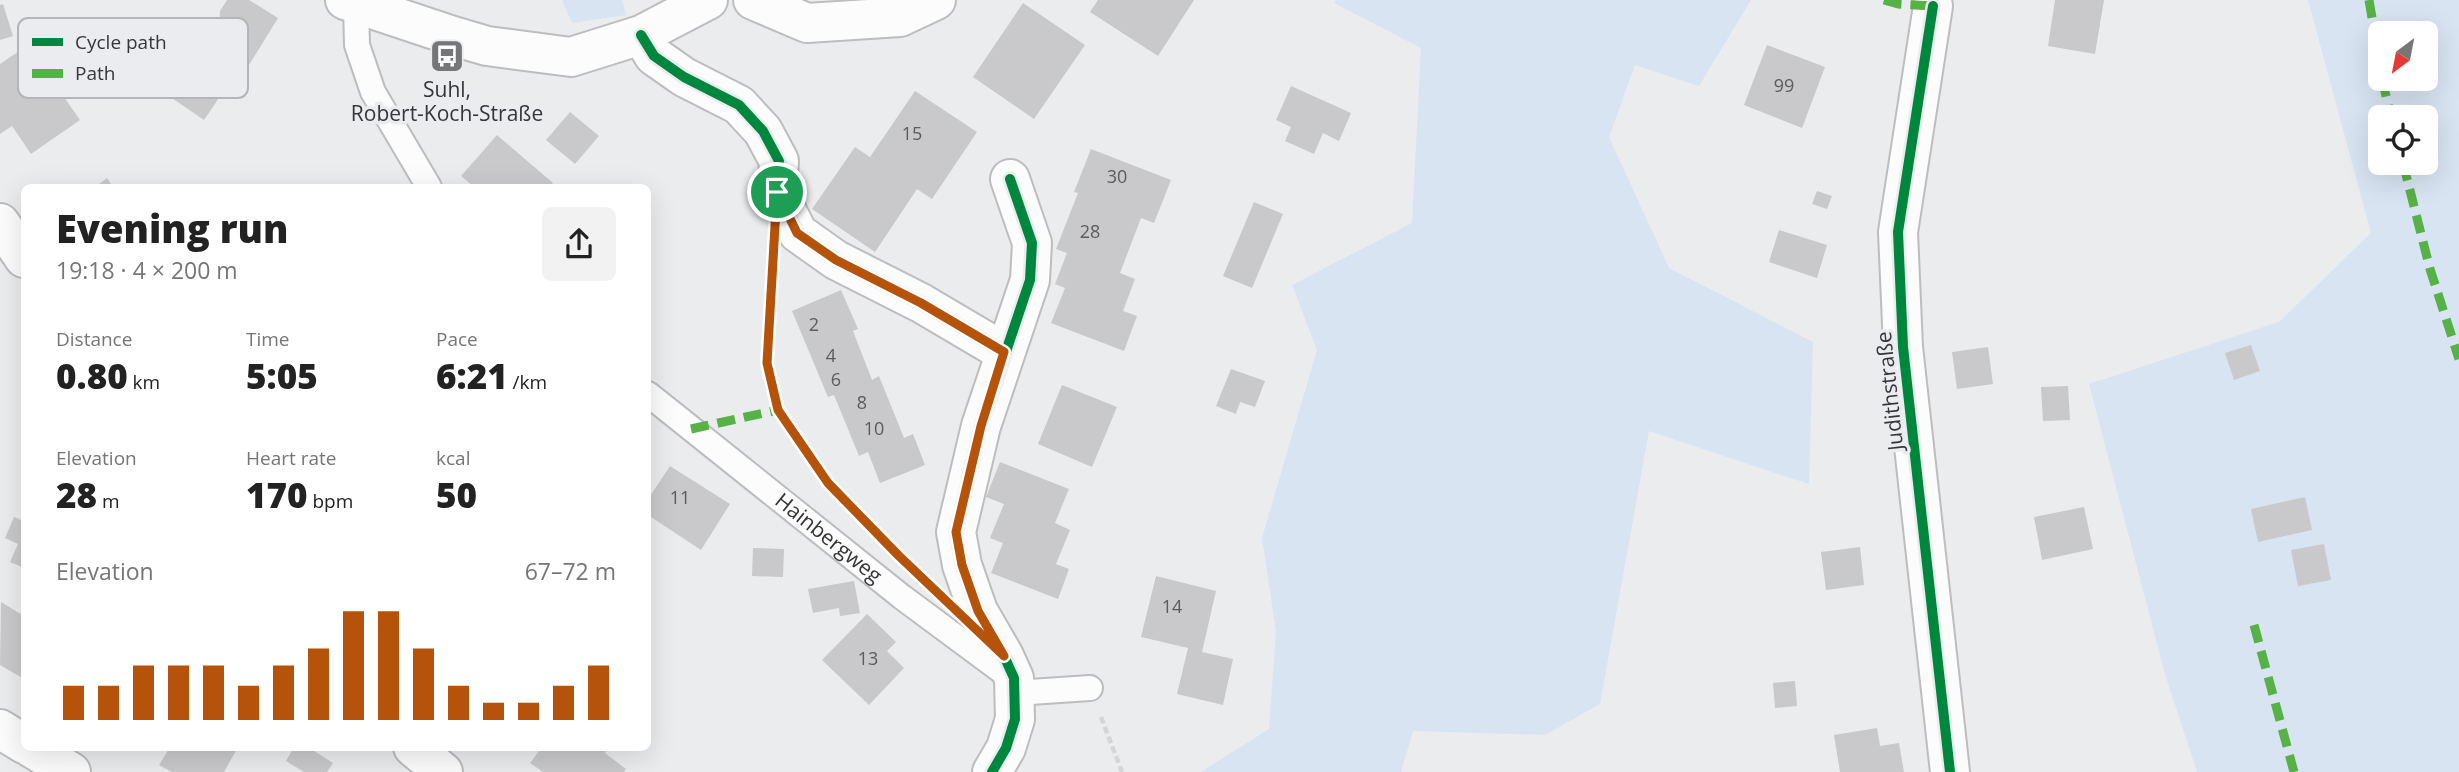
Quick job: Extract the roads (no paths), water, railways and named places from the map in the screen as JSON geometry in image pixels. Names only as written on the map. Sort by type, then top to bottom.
[{"type":"street","points":[[350,2],[487,46],[571,57],[641,35],[708,0]]},
{"type":"street","points":[[753,0],[807,23],[900,17],[936,0]]},
{"type":"street","name":"Judithstraße","points":[[1933,6],[1898,232],[1903,347],[1950,772]]},
{"type":"street","points":[[641,35],[654,57],[684,77],[739,105],[763,131],[779,161],[777,192],[797,233],[836,260],[921,303],[1004,352]]},
{"type":"street","points":[[992,772],[1006,748],[1015,719],[1014,678],[978,611],[962,565],[956,532],[981,426],[1030,279],[1032,243],[1010,178]]},
{"type":"street","points":[[0,223],[21,254]]},
{"type":"street","points":[[0,729],[21,742]]},
{"type":"street","points":[[37,751],[71,772]]},
{"type":"street","points":[[418,751],[443,772]]},
{"type":"lane","points":[[350,2],[357,45],[373,92],[427,184]]},
{"type":"lane","name":"Hainbergweg","points":[[651,396],[902,597],[1030,692],[1090,688]]},
{"type":"place","name":"Suhl, Robert-Koch-Straße","points":[[447,56]]}]
